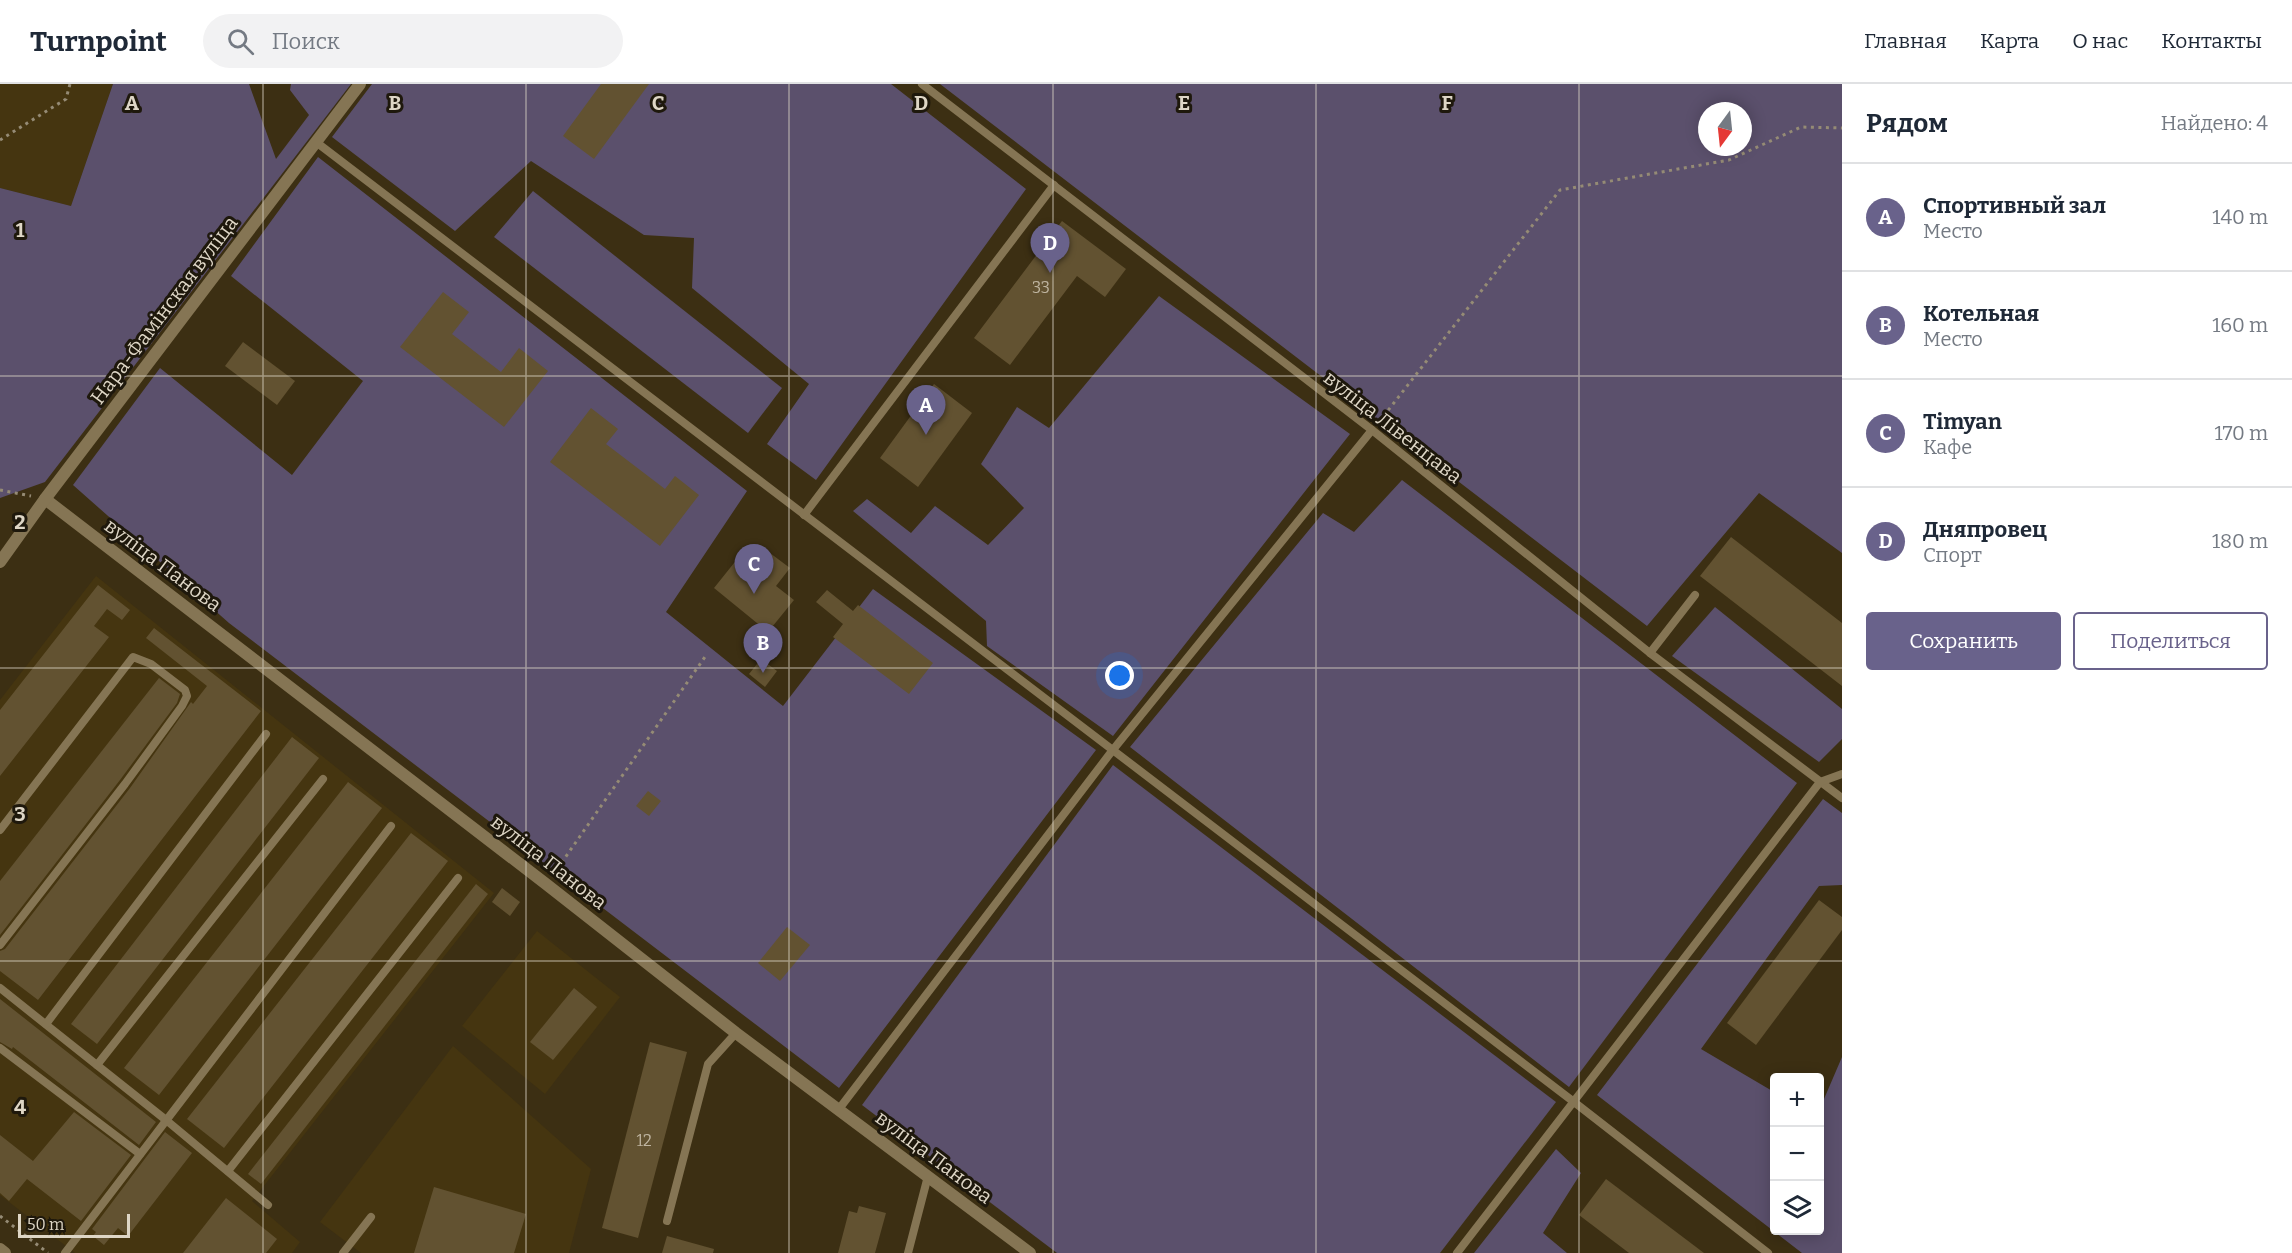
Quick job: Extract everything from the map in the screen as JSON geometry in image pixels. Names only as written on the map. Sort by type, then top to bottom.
[{"type":"street","name":"Нара-Фамінская вуліца","points":[[0,562],[45,499],[360,84]]},
{"type":"street","name":"вуліца Панова","points":[[45,499],[736,1033],[1030,1253]]},
{"type":"street","points":[[0,1249],[5,1253]]},
{"type":"lane","name":"вуліца Лівенцава","points":[[922,84],[1372,430],[1650,653],[1842,798]]},
{"type":"lane","points":[[316,142],[1574,1102],[1768,1253]]},
{"type":"lane","points":[[804,514],[1054,185]]},
{"type":"lane","points":[[839,1109],[1113,751],[1372,430]]},
{"type":"lane","points":[[1650,653],[1695,594]]},
{"type":"lane","points":[[0,830],[133,657],[151,664],[185,690],[187,696],[182,706],[125,784],[0,945]]},
{"type":"lane","points":[[46,1024],[266,734]]},
{"type":"lane","points":[[1457,1253],[1820,782],[1842,774]]},
{"type":"lane","points":[[97,1065],[323,779]]},
{"type":"lane","points":[[64,1253],[391,826]]},
{"type":"lane","points":[[228,1171],[458,878]]},
{"type":"lane","points":[[0,988],[166,1120],[268,1205]]},
{"type":"lane","points":[[667,1221],[708,1064],[736,1033]]},
{"type":"lane","points":[[0,1048],[140,1154]]},
{"type":"lane","points":[[908,1253],[928,1176]]},
{"type":"lane","points":[[343,1253],[371,1216]]},
{"type":"path","points":[[0,140],[66,99],[70,84]]},
{"type":"path","points":[[1372,430],[1560,190],[1729,160],[1801,128],[1842,128]]},
{"type":"path","points":[[0,490],[45,499]]},
{"type":"path","points":[[546,884],[707,654]]},
{"type":"path","points":[[0,1216],[48,1253]]},
{"type":"shaded area","points":[[0,84],[113,84],[71,206],[0,188]]},
{"type":"shaded area","points":[[113,84],[249,84],[276,159],[309,115],[290,90],[291,84],[351,84],[45,482],[0,498],[0,188],[71,206]]},
{"type":"shaded area","points":[[372,84],[891,84],[1026,189],[816,480],[767,444],[809,384],[692,288],[694,238],[644,235],[531,161],[455,231],[332,137]]},
{"type":"shaded area","points":[[940,84],[1842,84],[1842,553],[1759,493],[1647,626]]},
{"type":"shaded area","points":[[318,157],[747,491],[666,612],[783,706],[873,589],[1096,750],[839,1088],[229,623],[73,485],[160,368],[292,475],[363,381],[231,276]]},
{"type":"shaded area","points":[[533,191],[782,388],[748,433],[494,237]]},
{"type":"shaded area","points":[[1159,296],[1350,434],[1113,736],[987,646],[986,621],[853,511],[867,499],[911,533],[935,506],[988,545],[1024,508],[981,464],[1017,407],[1049,428]]},
{"type":"shaded area","points":[[1402,480],[1797,783],[1569,1087],[1130,747],[1323,513],[1354,532]]},
{"type":"shaded area","points":[[96,576],[494,893],[252,1201],[300,1242],[292,1253],[75,1253],[0,1195],[0,700]]},
{"type":"shaded area","points":[[1715,607],[1842,709],[1842,739],[1819,762],[1672,656]]},
{"type":"shaded area","points":[[1113,765],[1556,1102],[1440,1253],[1057,1253],[862,1105]]},
{"type":"shaded area","points":[[1823,799],[1842,813],[1842,885],[1819,886],[1701,1049],[1770,1090],[1770,1228],[1597,1095]]},
{"type":"shaded area","points":[[537,931],[620,997],[545,1094],[462,1026]]},
{"type":"shaded area","points":[[453,1046],[591,1169],[569,1253],[361,1253],[320,1222]]},
{"type":"shaded area","points":[[1842,1057],[1842,1253],[1802,1253],[1779,1235],[1824,1235],[1824,1099]]},
{"type":"shaded area","points":[[1556,1149],[1581,1173],[1543,1233],[1567,1253],[1474,1253]]},
{"type":"building","points":[[601,84],[649,84],[594,159],[563,136]]},
{"type":"building","points":[[1062,221],[1126,269],[1105,297],[1077,276],[1010,365],[974,338]]},
{"type":"building","points":[[443,292],[469,312],[452,334],[501,372],[519,348],[548,371],[504,427],[400,347]]},
{"type":"building","points":[[243,342],[295,381],[277,405],[225,366]]},
{"type":"building","points":[[934,384],[972,413],[918,487],[880,458]]},
{"type":"building","points":[[591,408],[618,429],[606,444],[665,489],[675,476],[699,495],[660,546],[550,462]]},
{"type":"building","points":[[1731,537],[1842,623],[1842,686],[1700,576]]},
{"type":"building","points":[[770,553],[790,568],[776,586],[794,600],[768,632],[714,588],[738,558],[754,571]]},
{"type":"building","points":[[98,585],[130,610],[122,620],[107,609],[94,626],[109,637],[0,776],[0,710]]},
{"type":"building","points":[[827,590],[853,611],[858,605],[933,663],[909,694],[833,637],[843,624],[816,602]]},
{"type":"building","points":[[154,628],[261,711],[38,1000],[0,971],[0,951],[5,949],[130,788],[191,702],[193,704],[207,686],[146,638]]},
{"type":"building","points":[[761,659],[777,671],[765,687],[749,674]]},
{"type":"building","points":[[159,678],[180,694],[177,703],[0,935],[0,881]]},
{"type":"building","points":[[292,737],[319,758],[97,1044],[71,1024]]},
{"type":"building","points":[[348,782],[382,808],[159,1095],[124,1068]]},
{"type":"building","points":[[648,791],[661,801],[649,816],[636,806]]},
{"type":"building","points":[[411,833],[448,861],[224,1148],[187,1119]]},
{"type":"building","points":[[476,884],[488,894],[261,1184],[248,1174]]},
{"type":"building","points":[[502,888],[520,902],[510,916],[492,902]]},
{"type":"building","points":[[1819,900],[1842,917],[1842,930],[1756,1045],[1727,1023]]},
{"type":"building","points":[[787,927],[810,945],[780,981],[758,963]]},
{"type":"building","points":[[574,988],[597,1007],[553,1060],[530,1042]]},
{"type":"building","points":[[0,999],[156,1122],[139,1145],[13,1047],[12,1049],[0,1042]]},
{"type":"building","points":[[650,1042],[687,1052],[638,1238],[602,1228]]},
{"type":"building","points":[[74,1112],[131,1155],[81,1221],[27,1179],[9,1201],[0,1193],[0,1135],[33,1161]]},
{"type":"building","points":[[165,1132],[192,1153],[128,1236],[118,1228],[104,1245],[93,1236],[96,1232],[92,1229]]},
{"type":"building","points":[[1606,1179],[1704,1253],[1629,1253],[1579,1215]]},
{"type":"building","points":[[434,1187],[526,1214],[514,1253],[414,1253]]},
{"type":"building","points":[[226,1198],[277,1239],[266,1253],[183,1253]]},
{"type":"building","points":[[859,1206],[886,1213],[875,1253],[838,1253],[849,1211],[857,1213]]},
{"type":"building","points":[[667,1236],[714,1249],[713,1253],[662,1253]]},
{"type":"place","name":"Дняпровец","points":[[1050,273]]},
{"type":"place","name":"Спортивный зал","points":[[926,435]]},
{"type":"place","name":"Timyan","points":[[754,594]]},
{"type":"place","name":"Котельная","points":[[763,673]]}]
